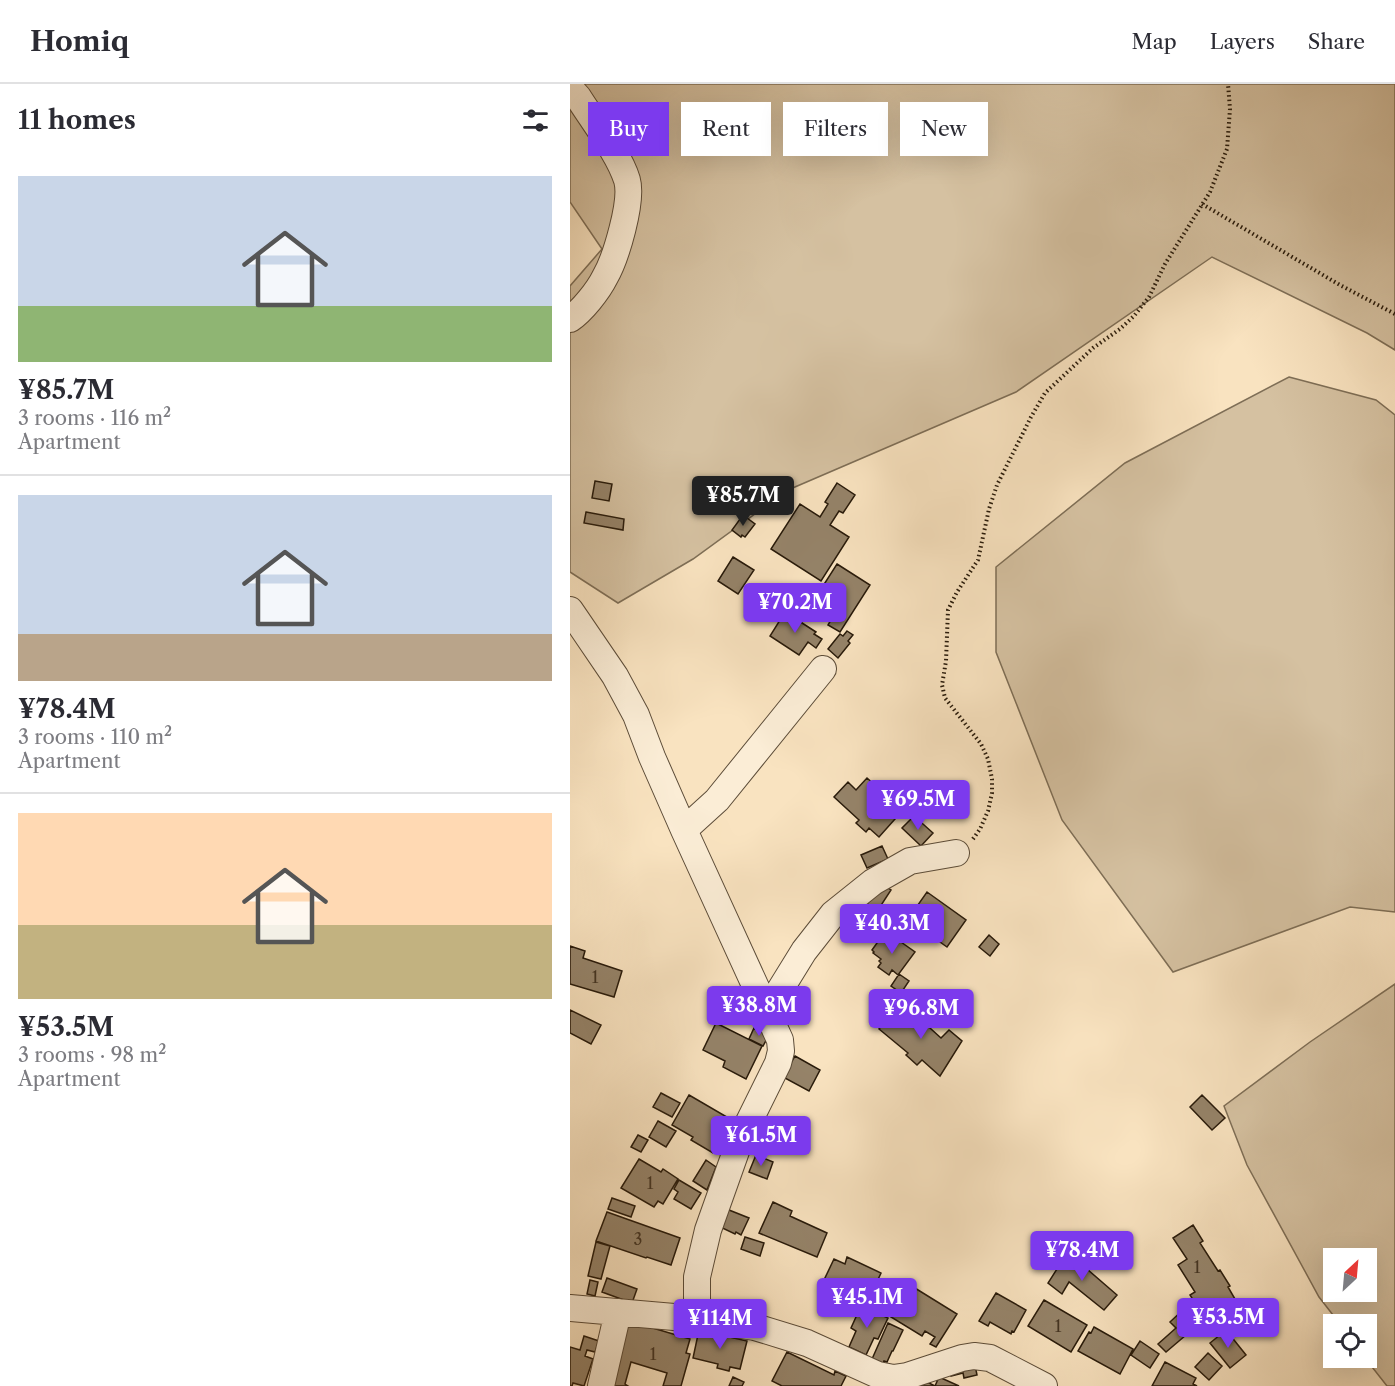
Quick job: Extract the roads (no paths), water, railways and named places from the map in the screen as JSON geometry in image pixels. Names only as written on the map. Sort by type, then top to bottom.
[{"type":"street","points":[[570,88],[620,162],[627,182],[628,194],[628,206],[619,242],[605,278],[580,312],[570,319]]},
{"type":"street","points":[[570,610],[615,676],[636,715],[684,830],[780,1040],[781,1052],[778,1063],[740,1140],[708,1230],[698,1277],[697,1319]]},
{"type":"street","points":[[684,830],[717,800],[823,669]]},
{"type":"street","points":[[766,1011],[804,951],[833,914],[873,882],[910,861],[956,853]]},
{"type":"street","points":[[570,1308],[697,1319],[754,1327],[807,1343],[878,1375],[893,1378],[907,1376],[962,1358],[974,1356],[990,1358],[1044,1386]]},
{"type":"street","points":[[601,1386],[618,1312]]}]
